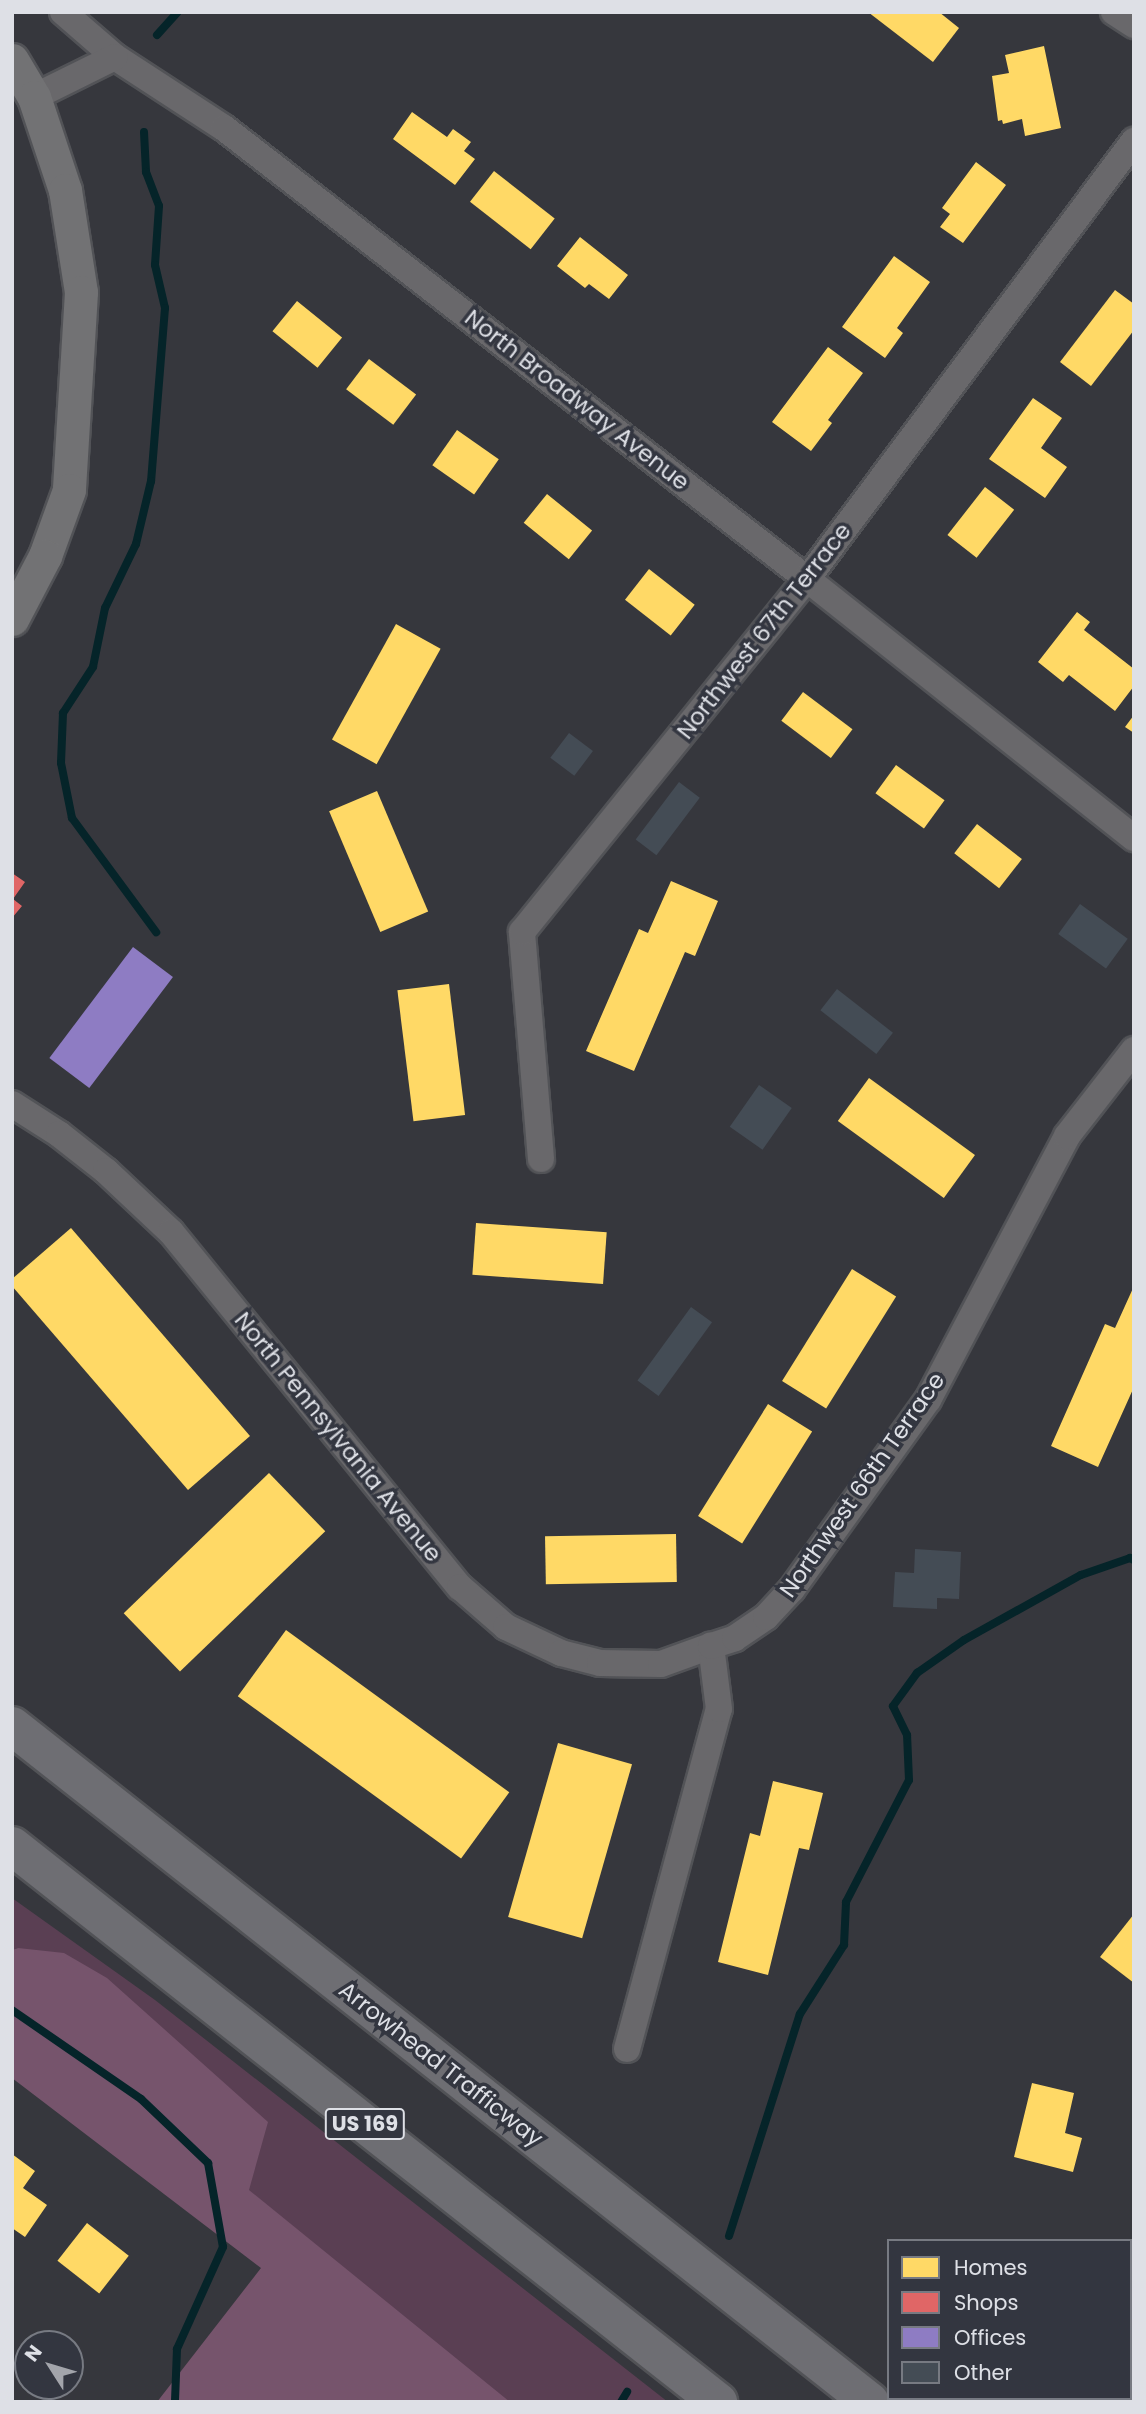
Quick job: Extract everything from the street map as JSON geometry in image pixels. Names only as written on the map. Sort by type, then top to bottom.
[{"type":"highway","name":"Arrowhead Trafficway","points":[[12,1726],[870,2402]]},
{"type":"highway","name":"US 169","points":[[12,1846],[718,2402]]},
{"type":"main road","points":[[12,60],[34,97],[65,190],[80,292],[69,490],[45,556],[12,618]]},
{"type":"street","name":"North Broadway Avenue","points":[[63,12],[115,57],[224,128],[807,579],[1134,838]]},
{"type":"street","points":[[1114,12],[1134,25]]},
{"type":"street","points":[[34,97],[115,57]]},
{"type":"street","name":"Northwest 67th Terrace","points":[[541,1159],[522,932],[807,579],[1134,141]]},
{"type":"street","name":"Northwest 66th Terrace","points":[[711,1646],[735,1638],[766,1617],[792,1589],[920,1411],[994,1279],[1067,1136],[1134,1049]]},
{"type":"street","name":"North Pennsylvania Avenue","points":[[12,1104],[59,1134],[106,1171],[171,1232],[460,1587],[506,1627],[561,1653],[600,1663],[662,1664],[711,1646]]},
{"type":"street","points":[[627,2049],[719,1709],[711,1646]]},
{"type":"shaded area","points":[[12,1898],[155,2000],[668,2402],[510,2402],[496,2393],[248,2190],[18,1948],[12,1950]]},
{"type":"shaded area","points":[[18,1948],[64,1953],[107,1978],[268,2122],[249,2190],[510,2402],[157,2402],[261,2268],[12,2078],[12,1950]]},
{"type":"building: Homes","points":[[868,12],[939,12],[959,28],[933,62]]},
{"type":"building: Homes","points":[[1044,46],[1061,128],[1025,136],[1022,119],[1003,124],[1002,120],[998,121],[992,76],[1009,73],[1005,55]]},
{"type":"building: Homes","points":[[412,112],[447,137],[453,129],[471,142],[464,151],[475,159],[455,185],[393,139]]},
{"type":"building: Homes","points":[[976,162],[1006,185],[963,243],[940,227],[950,214],[942,208]]},
{"type":"building: Homes","points":[[494,171],[555,218],[531,249],[470,202]]},
{"type":"building: Homes","points":[[580,237],[628,275],[609,299],[589,284],[585,288],[557,266]]},
{"type":"building: Homes","points":[[894,256],[930,282],[897,328],[903,333],[885,358],[842,327]]},
{"type":"building: Homes","points":[[1115,290],[1134,304],[1134,330],[1091,386],[1060,362]]},
{"type":"building: Homes","points":[[297,301],[342,338],[318,368],[272,331]]},
{"type":"building: Homes","points":[[828,347],[863,373],[828,420],[832,423],[811,451],[772,422]]},
{"type":"building: Homes","points":[[369,359],[416,395],[393,425],[346,389]]},
{"type":"building: Homes","points":[[1033,398],[1062,418],[1041,448],[1067,467],[1045,498],[989,459]]},
{"type":"building: Homes","points":[[457,430],[499,459],[474,494],[432,465]]},
{"type":"building: Homes","points":[[985,487],[1014,510],[977,558],[947,535]]},
{"type":"building: Homes","points":[[547,494],[592,531],[569,559],[524,523]]},
{"type":"building: Homes","points":[[649,569],[695,605],[671,635],[625,600]]},
{"type":"building: Homes","points":[[1077,612],[1090,622],[1084,630],[1134,669],[1134,686],[1115,711],[1069,675],[1063,682],[1038,662]]},
{"type":"building: Homes","points":[[396,624],[441,649],[377,764],[332,739]]},
{"type":"building: Homes","points":[[803,692],[853,729],[831,758],[781,721]]},
{"type":"building: Homes","points":[[1134,715],[1134,733],[1125,727]]},
{"type":"building: Homes","points":[[896,765],[945,800],[924,829],[875,793]]},
{"type":"building: Homes","points":[[377,791],[428,912],[380,932],[329,811]]},
{"type":"building: Homes","points":[[977,824],[1022,859],[999,888],[954,853]]},
{"type":"building: Homes","points":[[671,881],[718,901],[695,956],[685,952],[634,1071],[586,1051],[639,929],[648,933]]},
{"type":"building: Homes","points":[[449,984],[465,1115],[413,1121],[397,990]]},
{"type":"building: Homes","points":[[869,1078],[975,1155],[944,1198],[838,1121]]},
{"type":"building: Homes","points":[[476,1223],[607,1232],[603,1284],[472,1275]]},
{"type":"building: Homes","points":[[71,1228],[250,1436],[188,1490],[12,1286],[12,1279]]},
{"type":"building: Homes","points":[[852,1269],[896,1297],[826,1408],[782,1381]]},
{"type":"building: Homes","points":[[1134,1286],[1134,1387],[1098,1467],[1051,1446],[1105,1324],[1115,1328]]},
{"type":"building: Homes","points":[[768,1404],[812,1432],[742,1543],[698,1516]]},
{"type":"building: Homes","points":[[269,1473],[325,1531],[180,1672],[124,1613]]},
{"type":"building: Homes","points":[[676,1534],[677,1582],[546,1584],[545,1536]]},
{"type":"building: Homes","points":[[286,1630],[509,1792],[461,1859],[238,1696]]},
{"type":"building: Homes","points":[[558,1743],[632,1764],[582,1938],[508,1917]]},
{"type":"building: Homes","points":[[773,1781],[823,1793],[809,1850],[799,1848],[768,1975],[718,1962],[750,1833],[760,1836]]},
{"type":"building: Homes","points":[[1134,1914],[1134,1983],[1100,1957]]},
{"type":"building: Homes","points":[[1032,2083],[1074,2093],[1065,2133],[1082,2138],[1073,2172],[1014,2157]]},
{"type":"building: Homes","points":[[12,2154],[35,2171],[23,2188],[47,2205],[25,2237],[12,2228]]},
{"type":"building: Homes","points":[[87,2223],[129,2256],[99,2293],[57,2261]]},
{"type":"building: Shops","points":[[12,873],[25,882],[13,899],[22,906],[12,918]]},
{"type":"building: Offices","points":[[133,947],[173,977],[89,1088],[49,1058]]},
{"type":"building: Other","points":[[569,733],[593,751],[574,776],[550,758]]},
{"type":"building: Other","points":[[679,782],[700,798],[656,855],[636,840]]},
{"type":"building: Other","points":[[1080,904],[1128,939],[1106,969],[1058,934]]},
{"type":"building: Other","points":[[837,989],[893,1033],[876,1054],[820,1010]]},
{"type":"building: Other","points":[[759,1085],[792,1108],[763,1150],[730,1127]]},
{"type":"building: Other","points":[[691,1307],[712,1322],[659,1396],[638,1381]]},
{"type":"building: Other","points":[[915,1549],[961,1552],[959,1599],[937,1598],[937,1609],[893,1607],[895,1572],[914,1573]]},
{"type":"waterway","points":[[157,35],[178,12]]},
{"type":"waterway","points":[[144,132],[146,172],[159,206],[155,265],[165,308],[151,481],[136,544],[105,608],[93,667],[63,713],[61,763],[72,818],[156,932]]},
{"type":"waterway","points":[[729,2236],[800,2014],[844,1945],[846,1902],[909,1780],[907,1735],[893,1706],[917,1673],[964,1640],[1081,1575],[1130,1558],[1134,1560]]},
{"type":"waterway","points":[[12,2010],[141,2099],[208,2163],[223,2247],[177,2349],[175,2402]]},
{"type":"waterway","points":[[621,2402],[627,2392]]}]
